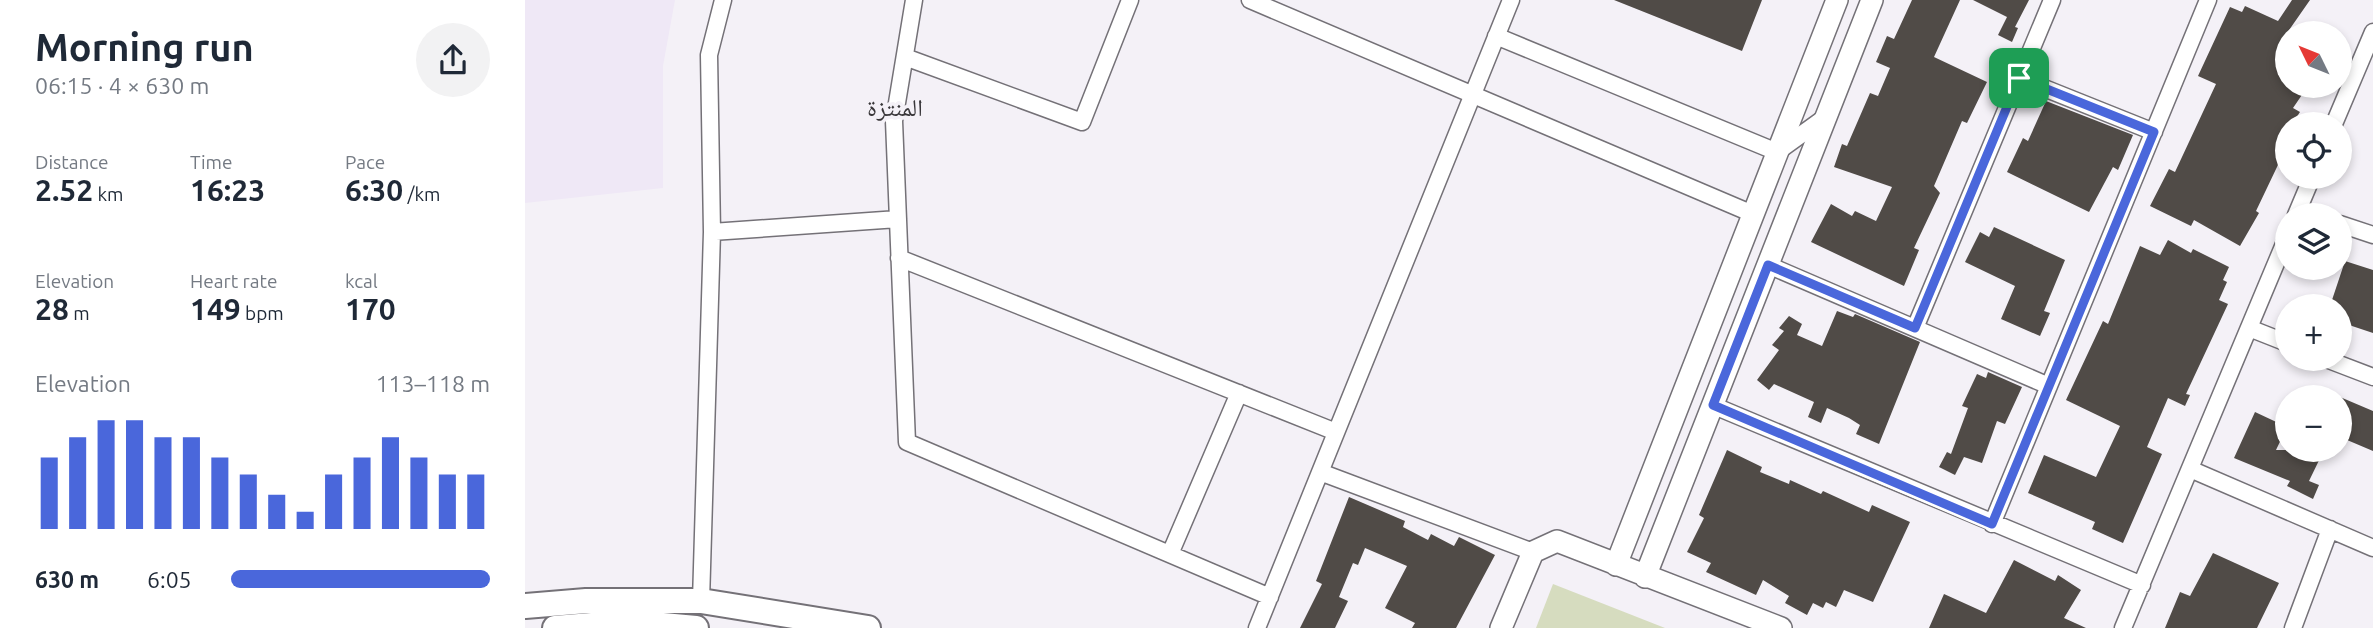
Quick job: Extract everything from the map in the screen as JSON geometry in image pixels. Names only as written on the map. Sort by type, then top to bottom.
[{"type":"main road","points":[[525,606],[586,601],[701,601],[867,628]]},
{"type":"main road","points":[[555,628],[629,622],[696,628]]},
{"type":"street","points":[[701,601],[712,232],[709,55],[723,0]]},
{"type":"street","points":[[913,0],[894,121],[907,442],[1270,597]]},
{"type":"street","points":[[905,57],[1082,122],[1130,0]]},
{"type":"street","points":[[1257,628],[1511,0]]},
{"type":"street","points":[[1616,565],[1837,0]]},
{"type":"street","points":[[1645,576],[1872,0]]},
{"type":"street","points":[[1915,328],[2052,0]]},
{"type":"street","points":[[1992,524],[2208,0]]},
{"type":"street","points":[[1259,2],[1472,96],[1753,214]]},
{"type":"street","points":[[2340,112],[2373,32]]},
{"type":"street","points":[[1496,36],[1777,152]]},
{"type":"street","points":[[2019,78],[2154,132]]},
{"type":"street","points":[[1777,152],[1827,116]]},
{"type":"street","points":[[712,232],[898,219]]},
{"type":"street","points":[[2352,228],[2373,235]]},
{"type":"street","points":[[899,258],[1336,432]]},
{"type":"street","points":[[1768,265],[2049,386]]},
{"type":"street","points":[[2123,628],[2275,266]]},
{"type":"street","points":[[2249,328],[2275,338]]},
{"type":"street","points":[[2352,369],[2373,377]]},
{"type":"street","points":[[1170,554],[1239,393]]},
{"type":"street","points":[[1713,405],[2142,585]]},
{"type":"street","points":[[2190,469],[2373,548]]},
{"type":"street","points":[[1320,472],[1533,552]]},
{"type":"street","points":[[2293,628],[2330,529]]},
{"type":"street","points":[[1501,628],[1533,552],[1557,541],[1781,628]]},
{"type":"shaded area","points":[[525,0],[675,0],[663,66],[663,188],[525,203]]},
{"type":"green space","points":[[1553,584],[1665,628],[1536,628]]},
{"type":"building","points":[[1614,0],[1762,0],[1742,51]]},
{"type":"building","points":[[1912,0],[1960,0],[1934,57],[1987,82],[1967,123],[1962,121],[1934,186],[1940,193],[1914,248],[1919,250],[1904,286],[1811,242],[1831,204],[1852,216],[1855,211],[1876,221],[1892,187],[1834,167],[1842,144],[1847,146],[1870,93],[1878,96],[1890,68],[1876,62],[1887,36],[1894,39]]},
{"type":"building","points":[[1973,0],[2029,0],[2015,27],[2018,28],[2012,42],[1998,35],[2007,17]]},
{"type":"building","points":[[2292,0],[2310,0],[2295,21],[2278,21]]},
{"type":"building","points":[[2245,6],[2278,21],[2275,21],[2275,98],[2300,98],[2293,108],[2300,112],[2275,112],[2275,171],[2256,211],[2259,213],[2240,246],[2194,220],[2191,226],[2150,206],[2169,169],[2175,172],[2216,84],[2198,76],[2230,7],[2242,12]]},
{"type":"building","points":[[2046,101],[2133,135],[2118,170],[2113,167],[2089,212],[2007,172],[2023,138],[2028,141]]},
{"type":"building","points":[[1994,227],[2065,260],[2044,311],[2050,313],[2040,336],[2001,319],[2015,286],[1965,262],[1980,232],[1989,237]]},
{"type":"building","points":[[2168,240],[2191,253],[2193,249],[2229,267],[2223,280],[2227,282],[2219,300],[2228,304],[2186,394],[2190,395],[2185,406],[2168,398],[2147,447],[2162,454],[2123,543],[2092,529],[2095,522],[2028,493],[2044,455],[2096,477],[2120,426],[2066,400],[2103,321],[2108,324],[2140,246],[2160,255]]},
{"type":"building","points":[[2352,263],[2373,270],[2373,333],[2352,326],[2352,294],[2334,294],[2339,280],[2352,280]]},
{"type":"building","points":[[1837,311],[1853,317],[1855,314],[1920,342],[1879,444],[1856,434],[1860,425],[1849,418],[1827,408],[1821,423],[1808,417],[1814,402],[1774,384],[1769,390],[1757,380],[1779,350],[1772,345],[1784,331],[1779,328],[1789,316],[1802,324],[1797,335],[1822,346]]},
{"type":"building","points":[[1988,372],[2022,387],[2005,424],[1997,421],[1982,463],[1964,457],[1955,475],[1939,467],[1947,452],[1951,454],[1968,408],[1962,406],[1977,374],[1986,378]]},
{"type":"building","points":[[2352,402],[2373,411],[2373,451],[2352,442]]},
{"type":"building","points":[[2255,412],[2275,421],[2275,462],[2318,462],[2309,481],[2319,485],[2313,499],[2287,486],[2290,481],[2234,458]]},
{"type":"building","points":[[1727,450],[1762,467],[1760,472],[1789,484],[1790,480],[1821,494],[1823,491],[1869,512],[1872,505],[1910,522],[1873,602],[1844,590],[1836,607],[1826,602],[1823,608],[1813,603],[1807,615],[1785,603],[1789,596],[1763,580],[1756,595],[1706,572],[1711,563],[1687,552],[1704,518],[1699,515]]},
{"type":"building","points":[[1349,497],[1405,521],[1403,527],[1428,540],[1431,534],[1454,546],[1459,537],[1495,555],[1456,628],[1412,628],[1415,623],[1385,608],[1407,566],[1365,548],[1358,565],[1353,563],[1339,597],[1348,601],[1335,628],[1300,628],[1322,584],[1316,581]]},
{"type":"building","points":[[2213,553],[2279,583],[2257,628],[2165,628],[2180,592],[2190,596]]},
{"type":"building","points":[[2014,560],[2055,581],[2058,575],[2081,590],[2064,618],[2086,628],[1929,628],[1944,594],[1986,613]]},
{"type":"district","name":"المنتزة","points":[[895,108]]},
{"type":"route","points":[[2019,78],[2154,132],[1992,524],[1713,405],[1768,265],[1915,328],[2019,78]]}]
